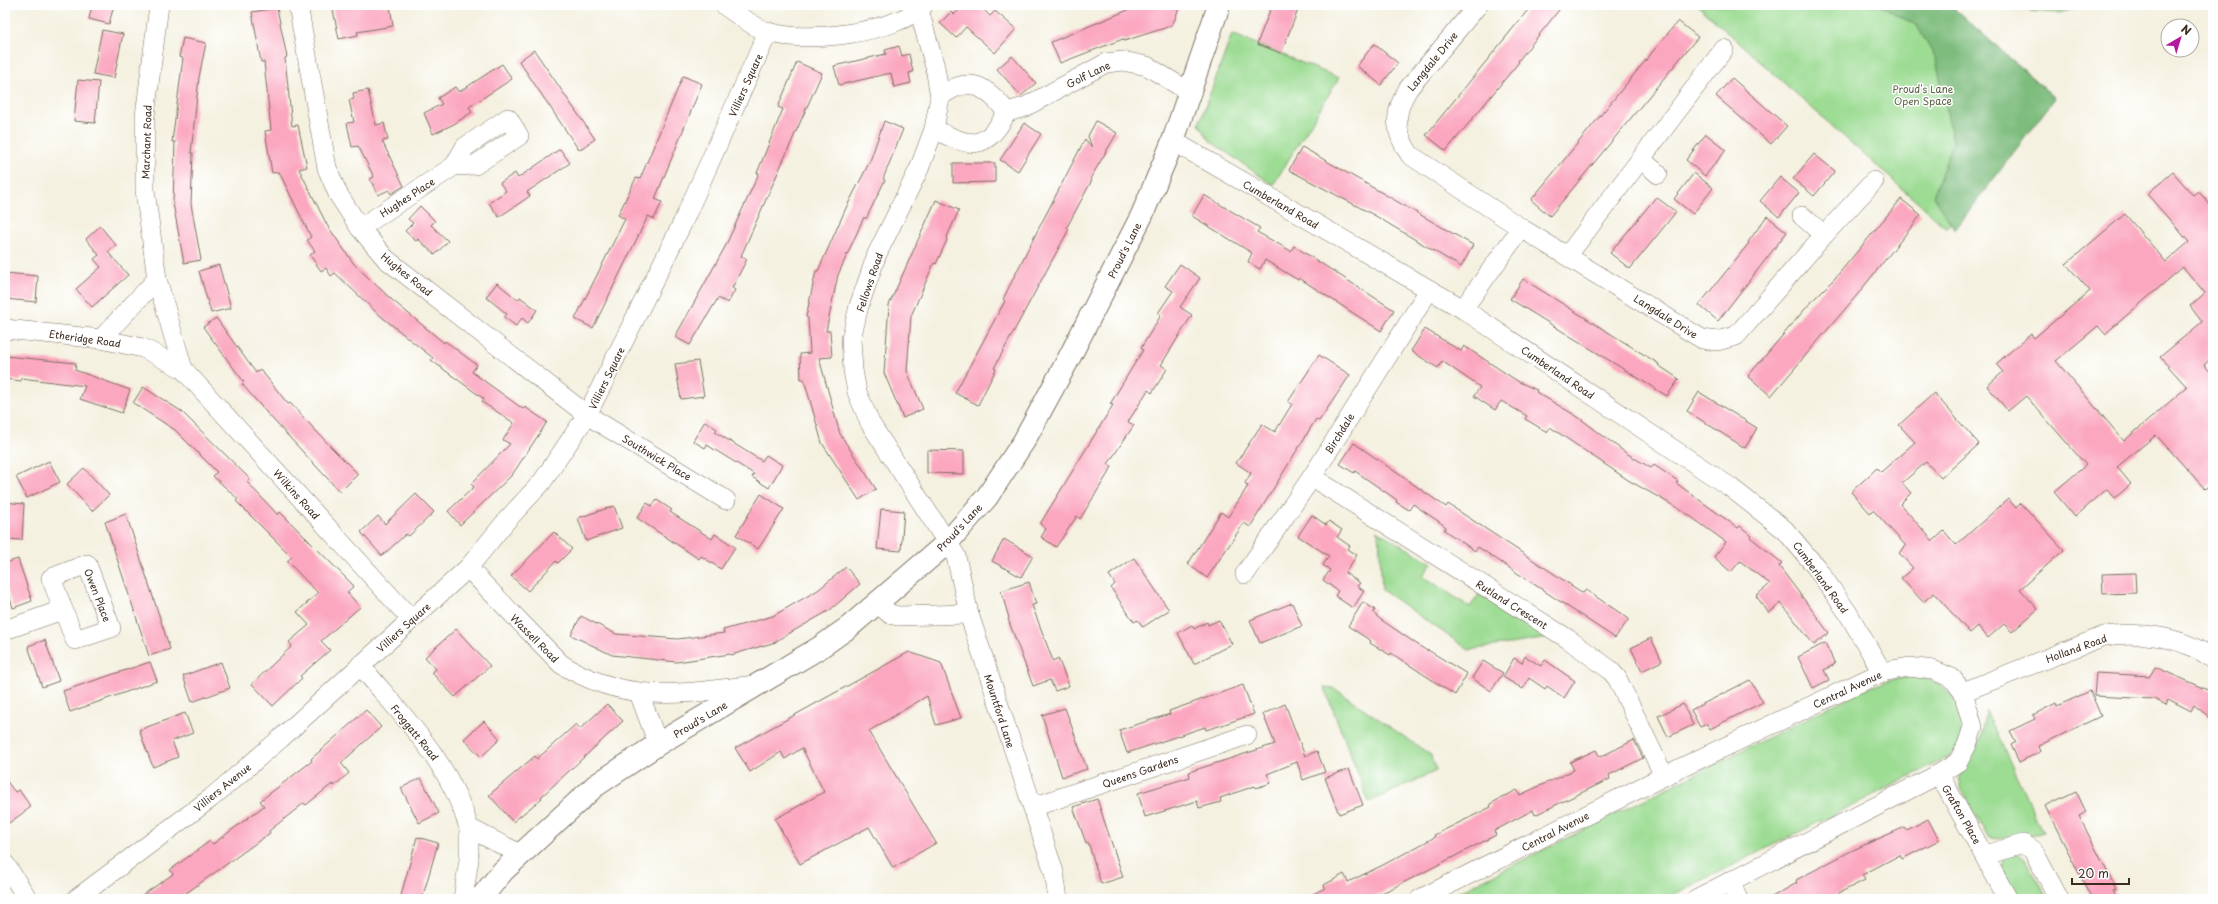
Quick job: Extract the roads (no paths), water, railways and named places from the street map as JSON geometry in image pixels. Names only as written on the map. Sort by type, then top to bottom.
[{"type":"street","name":"Marchant Road","points":[[160,5],[145,116],[145,190],[158,279],[183,369]]},
{"type":"street","name":"Hughes Road","points":[[298,5],[326,168],[338,194],[360,228],[386,259],[588,415]]},
{"type":"street","points":[[724,5],[768,32],[820,36],[865,32],[894,22],[922,7]]},
{"type":"street","name":"Proud's Lane","points":[[480,899],[503,871],[595,786],[658,744],[819,648],[878,604],[948,542],[987,497],[1024,441],[1075,347],[1142,215],[1191,93],[1219,5]]},
{"type":"street","name":"Langdale Drive","points":[[1478,5],[1408,89],[1399,104],[1396,122],[1401,142],[1410,155],[1521,228],[1568,255],[1702,339],[1718,341],[1736,336],[1824,235],[1874,181]]},
{"type":"street","name":"Fellows Road","points":[[922,7],[940,97],[934,129],[919,169],[878,254],[859,306],[852,339],[857,392],[870,423],[882,445],[956,556],[969,614]]},
{"type":"street","name":"Villiers Square","points":[[360,665],[468,568],[507,520],[542,482],[588,415],[682,224],[768,32]]},
{"type":"street","points":[[1568,255],[1724,49]]},
{"type":"street","name":"Golf Lane","points":[[1007,112],[1025,107],[1106,64],[1123,60],[1147,66],[1191,93]]},
{"type":"street","points":[[934,129],[958,142],[980,142],[999,127],[1007,112],[996,98],[982,87],[973,84],[958,86],[940,97]]},
{"type":"street","name":"Cumberland Road","points":[[1173,141],[1462,309],[1730,486],[1785,530],[1816,567],[1848,613],[1882,672]]},
{"type":"street","points":[[1641,159],[1658,174]]},
{"type":"street","name":"Hughes Place","points":[[360,228],[454,166]]},
{"type":"street","points":[[1802,216],[1824,235]]},
{"type":"street","points":[[1462,309],[1521,228]]},
{"type":"street","points":[[101,339],[158,279]]},
{"type":"street","name":"Birchdale","points":[[1245,574],[1312,476],[1429,290]]},
{"type":"street","name":"Etheridge Road","points":[[5,329],[101,339],[143,348],[183,369]]},
{"type":"street","name":"Wilkins Road","points":[[183,369],[412,619]]},
{"type":"street","name":"Southwick Place","points":[[588,415],[726,500]]},
{"type":"street","name":"Rutland Crescent","points":[[1312,476],[1568,639],[1609,669],[1617,678],[1664,776]]},
{"type":"street","name":"Wassell Road","points":[[468,568],[561,664],[599,684],[639,693],[698,692],[758,684]]},
{"type":"street","points":[[878,604],[890,614],[898,616],[969,614]]},
{"type":"street","points":[[5,630],[62,610]]},
{"type":"street","name":"Mountford Lane","points":[[969,614],[1054,872],[1058,899]]},
{"type":"street","name":"Holland Road","points":[[1963,692],[2104,636],[2126,633],[2176,640],[2204,652],[2213,659]]},
{"type":"street","name":"Froggatt Road","points":[[360,665],[432,751],[461,802],[469,828],[469,859],[463,899]]},
{"type":"street","name":"Villiers Avenue","points":[[76,899],[210,798],[280,739],[360,665]]},
{"type":"street","name":"Central Avenue","points":[[1420,899],[1664,776],[1882,672],[1909,667],[1933,670],[1952,678],[1963,692],[1973,727],[1967,745],[1958,762],[1939,774],[1696,899]]},
{"type":"street","points":[[639,693],[658,744]]},
{"type":"street","name":"Queens Gardens","points":[[1033,807],[1247,735]]},
{"type":"street","name":"Grafton Place","points":[[1939,774],[2008,899]]},
{"type":"street","points":[[469,828],[522,855]]},
{"type":"street","name":"Grafton Place","points":[[1985,855],[2023,844],[2033,850],[2059,899]]},
{"type":"street","points":[[5,864],[28,899]]},
{"type":"street","points":[[1730,882],[1738,899]]},
{"type":"park label","name":"Proud's Lane Open Space","points":[[1923,94]]}]
